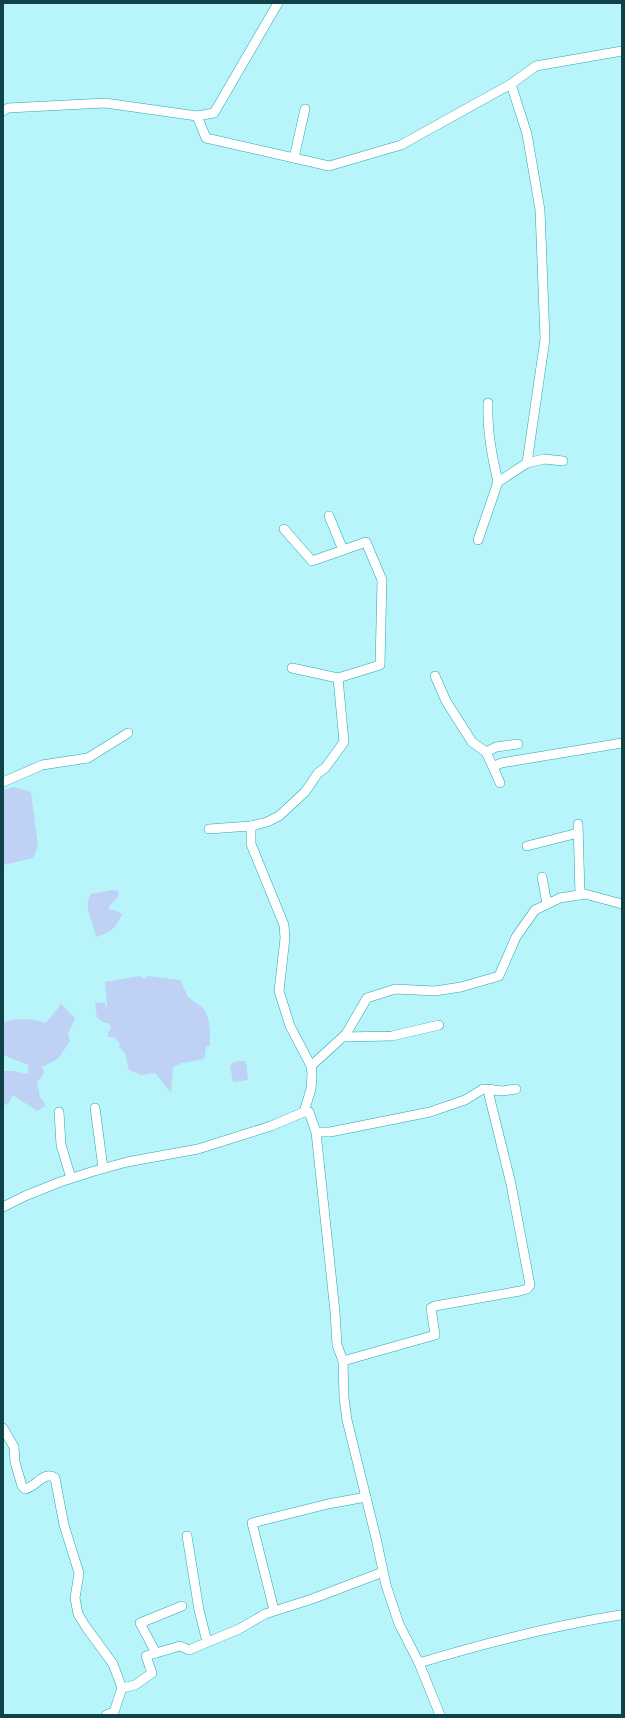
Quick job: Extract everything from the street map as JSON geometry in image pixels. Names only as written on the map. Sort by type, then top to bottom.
[{"type":"street","points":[[3,111],[8,108],[105,103],[197,116],[214,113],[278,3]]},
{"type":"street","points":[[197,116],[206,138],[329,166],[401,145],[511,84],[536,66],[622,51]]},
{"type":"street","points":[[511,84],[527,134],[540,210],[545,338],[527,463]]},
{"type":"street","points":[[294,158],[305,109]]},
{"type":"street","points":[[478,540],[498,482],[491,452],[488,403]]},
{"type":"street","points":[[498,482],[527,463],[544,458],[563,461]]},
{"type":"street","points":[[329,516],[343,550]]},
{"type":"street","points":[[284,529],[312,561],[366,542],[382,580],[380,665],[338,678],[292,668]]},
{"type":"street","points":[[435,676],[446,701],[472,742],[486,752],[500,783]]},
{"type":"street","points":[[209,829],[251,826],[267,822],[279,816],[305,792],[318,773],[325,768],[344,742],[338,678]]},
{"type":"street","points":[[3,782],[42,765],[88,758],[128,733]]},
{"type":"street","points":[[493,767],[501,763],[622,743]]},
{"type":"street","points":[[486,752],[496,747],[518,744]]},
{"type":"street","points":[[251,826],[251,844],[284,925],[285,938],[279,990],[290,1026],[311,1066],[311,1088],[304,1112]]},
{"type":"street","points":[[527,846],[578,829],[580,895]]},
{"type":"street","points":[[542,877],[547,904]]},
{"type":"street","points":[[311,1066],[343,1037],[367,998],[395,989],[435,991],[461,987],[499,976],[516,937],[535,910],[560,898],[586,894],[622,904]]},
{"type":"street","points":[[343,1037],[392,1036],[439,1025]]},
{"type":"street","points":[[316,1132],[330,1132],[430,1112],[465,1100],[483,1089],[502,1091],[516,1090]]},
{"type":"street","points":[[343,1361],[435,1335],[431,1308],[435,1306],[520,1291],[527,1289],[530,1285],[511,1184],[489,1095],[491,1089]]},
{"type":"street","points":[[95,1108],[103,1168]]},
{"type":"street","points":[[59,1112],[61,1145],[71,1178]]},
{"type":"street","points":[[3,1207],[25,1196],[71,1178],[103,1168],[198,1148],[271,1126],[304,1112],[308,1112],[316,1132],[335,1312],[336,1345],[343,1361],[346,1420],[366,1497],[386,1585],[399,1624],[419,1663],[440,1715]]},
{"type":"street","points":[[3,1428],[14,1447],[15,1462],[22,1486],[25,1489],[29,1488],[46,1476],[52,1476],[55,1478],[64,1525],[79,1573],[75,1598],[78,1614],[113,1664],[122,1688],[114,1712],[106,1715]]},
{"type":"street","points":[[274,1610],[252,1523],[328,1504],[366,1497]]},
{"type":"street","points":[[187,1536],[199,1610],[207,1642]]},
{"type":"street","points":[[122,1688],[135,1685],[152,1673],[146,1656],[180,1646],[189,1650],[239,1629],[274,1610],[312,1599],[383,1572]]},
{"type":"street","points":[[156,1653],[140,1623],[182,1606]]},
{"type":"street","points":[[419,1663],[472,1647],[568,1624],[620,1615]]},
{"type":"water","points":[[14,787],[31,792],[38,846],[33,858],[3,865],[3,790]]},
{"type":"water","points":[[113,890],[118,891],[119,896],[109,906],[109,910],[115,910],[122,914],[112,929],[96,937],[89,915],[89,899],[91,894]]},
{"type":"water","points":[[139,976],[146,979],[147,976],[180,980],[188,997],[204,1009],[208,1017],[210,1046],[206,1047],[204,1059],[182,1063],[173,1067],[171,1093],[155,1073],[141,1075],[129,1070],[125,1053],[119,1047],[120,1043],[114,1037],[108,1037],[108,1032],[111,1028],[109,1023],[105,1023],[97,1018],[95,1003],[105,1002],[105,1007],[107,1006],[105,982]]},
{"type":"water","points":[[61,1004],[75,1018],[68,1034],[70,1041],[58,1059],[42,1067],[44,1071],[41,1078],[37,1081],[40,1098],[44,1101],[45,1106],[37,1111],[13,1095],[8,1104],[4,1105],[3,1071],[28,1074],[28,1065],[3,1055],[3,1022],[24,1019],[46,1023]]},
{"type":"water","points":[[246,1061],[248,1080],[233,1082],[230,1066],[234,1062]]}]
